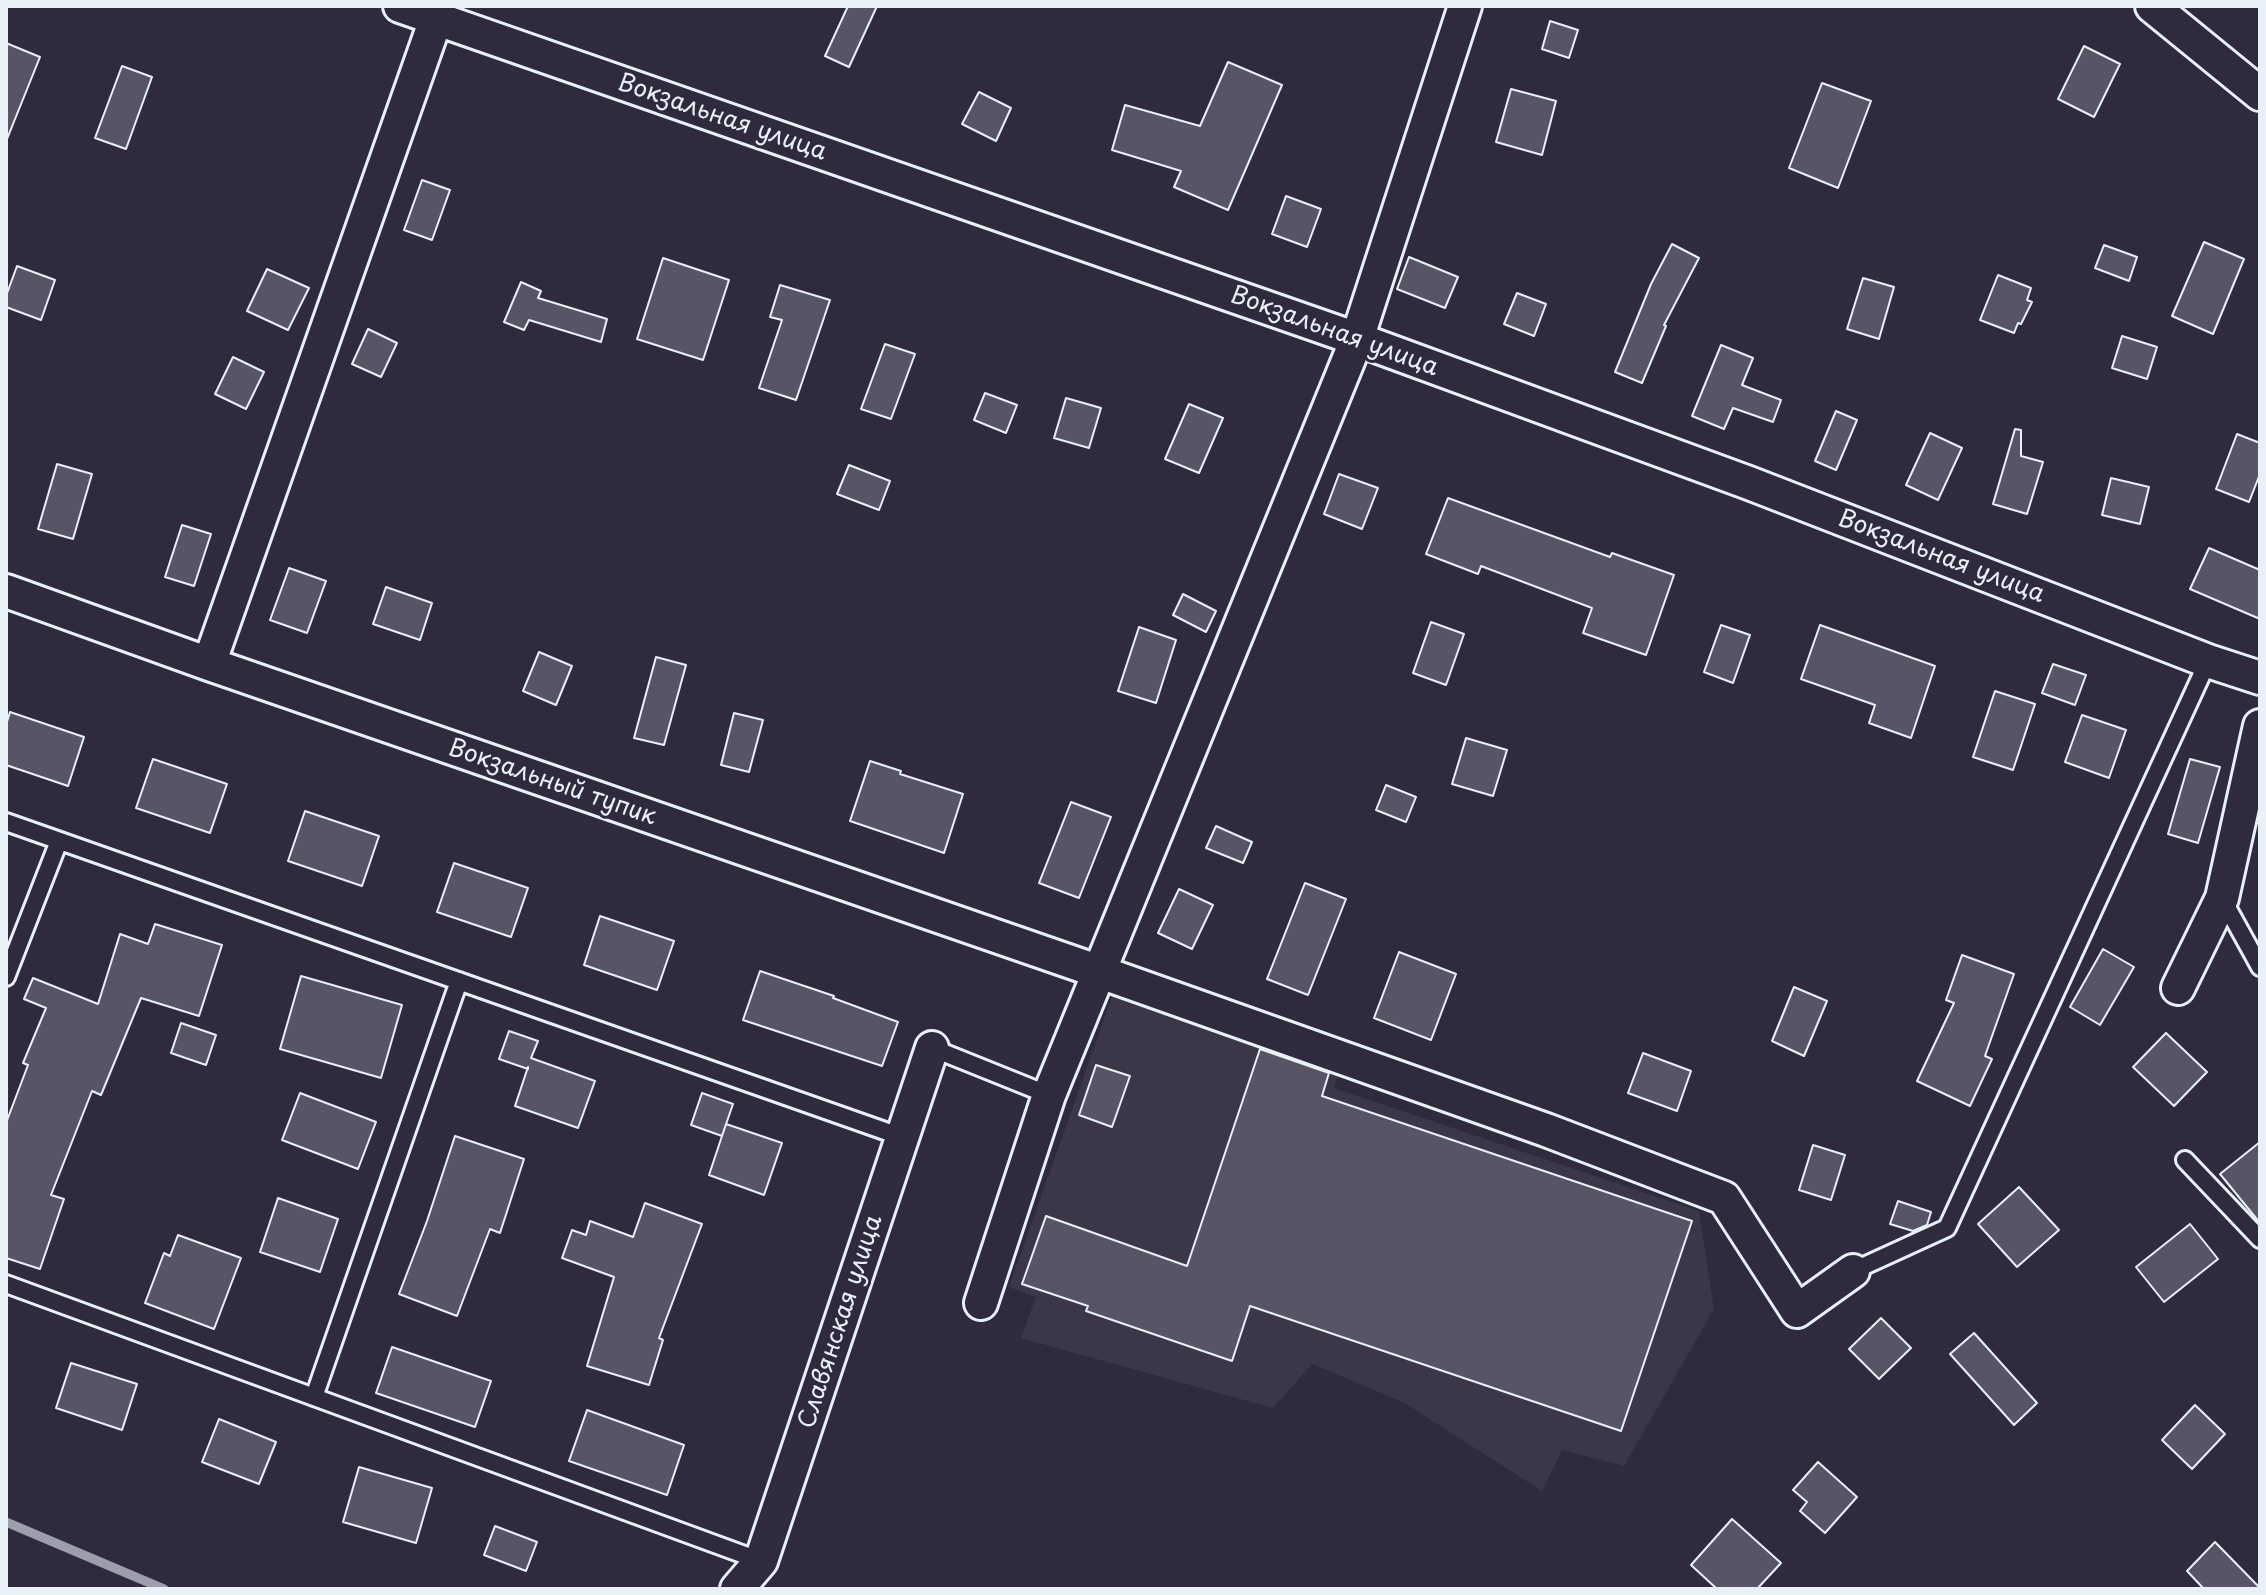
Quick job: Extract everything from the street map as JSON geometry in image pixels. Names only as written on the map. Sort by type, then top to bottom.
[{"type":"street","name":"Вокзальная улица","points":[[400,6],[1357,339],[1749,483],[2208,661],[2260,678]]},
{"type":"street","points":[[981,1303],[1049,1095],[1357,339],[1465,6]]},
{"type":"street","points":[[2152,6],[2260,94]]},
{"type":"street","points":[[209,664],[436,19]]},
{"type":"street","name":"Вокзальный тупик","points":[[6,591],[1100,972],[1546,1130],[1724,1198],[1797,1311],[1853,1271]]},
{"type":"street","points":[[2178,988],[2222,898],[2260,726]]},
{"type":"street","name":"Славянская улица","points":[[737,1589],[761,1561],[932,1048]]},
{"type":"lane","points":[[1853,1271],[1947,1228],[2208,661]]},
{"type":"lane","points":[[6,822],[902,1137]]},
{"type":"lane","points":[[6,977],[59,841]]},
{"type":"lane","points":[[2222,898],[2260,967]]},
{"type":"lane","points":[[314,1397],[459,981]]},
{"type":"lane","points":[[932,1048],[1049,1095]]},
{"type":"lane","points":[[2185,1160],[2260,1239]]},
{"type":"lane","points":[[6,1284],[761,1561]]},
{"type":"shaded area","points":[[1114,991],[1341,1066],[1334,1088],[1699,1211],[1714,1309],[1624,1466],[1562,1450],[1542,1491],[1403,1402],[1312,1364],[1273,1408],[1021,1338],[1036,1297],[1009,1287]]},
{"type":"building","points":[[848,6],[877,6],[849,67],[825,56]]},
{"type":"building","points":[[1550,21],[1578,30],[1569,58],[1542,49]]},
{"type":"building","points":[[6,43],[40,57],[7,139],[6,139]]},
{"type":"building","points":[[2084,46],[2120,64],[2094,117],[2058,99]]},
{"type":"building","points":[[1228,62],[1282,85],[1228,210],[1174,187],[1181,171],[1112,150],[1125,105],[1200,126]]},
{"type":"building","points":[[122,66],[152,77],[126,149],[95,138]]},
{"type":"building","points":[[1822,83],[1871,101],[1838,188],[1789,168]]},
{"type":"building","points":[[1511,89],[1556,101],[1542,155],[1496,142]]},
{"type":"building","points":[[979,92],[1011,108],[996,141],[962,124]]},
{"type":"building","points":[[422,180],[450,190],[432,240],[404,230]]},
{"type":"building","points":[[1286,196],[1321,209],[1307,247],[1272,234]]},
{"type":"building","points":[[2204,242],[2244,259],[2213,334],[2172,316]]},
{"type":"building","points":[[1672,244],[1699,258],[1664,325],[1642,383],[1615,372],[1651,284]]},
{"type":"building","points":[[2104,245],[2137,257],[2129,281],[2095,268]]},
{"type":"building","points":[[1409,257],[1458,277],[1445,308],[1397,289]]},
{"type":"building","points":[[663,258],[729,280],[703,360],[637,339]]},
{"type":"building","points":[[17,266],[55,280],[41,320],[6,307],[6,296]]},
{"type":"building","points":[[267,269],[309,288],[288,330],[247,311]]},
{"type":"building","points":[[1998,275],[2031,288],[2027,300],[2032,302],[2014,333],[1980,320]]},
{"type":"building","points":[[1863,278],[1894,287],[1879,339],[1847,329]]},
{"type":"building","points":[[521,282],[541,291],[538,298],[607,319],[601,342],[529,320],[524,330],[504,322]]},
{"type":"building","points":[[780,285],[830,300],[796,400],[759,388],[782,320],[770,317]]},
{"type":"building","points":[[1517,293],[1546,304],[1534,336],[1504,324]]},
{"type":"building","points":[[368,329],[397,343],[381,377],[352,364]]},
{"type":"building","points":[[2122,336],[2157,347],[2147,379],[2112,368]]},
{"type":"building","points":[[885,344],[915,354],[891,419],[861,409]]},
{"type":"building","points":[[1721,345],[1753,358],[1742,385],[1781,400],[1773,422],[1733,408],[1724,429],[1692,416]]},
{"type":"building","points":[[233,357],[264,372],[246,409],[215,394]]},
{"type":"building","points":[[985,393],[1017,405],[1006,433],[974,420]]},
{"type":"building","points":[[1066,398],[1101,408],[1089,448],[1054,438]]},
{"type":"building","points":[[1189,404],[1223,418],[1199,473],[1165,459]]},
{"type":"building","points":[[1836,411],[1857,420],[1836,470],[1815,461]]},
{"type":"building","points":[[2015,429],[2021,430],[2021,456],[2043,462],[2027,514],[1993,504]]},
{"type":"building","points":[[1930,433],[1962,448],[1938,500],[1906,485]]},
{"type":"building","points":[[2237,434],[2260,443],[2260,474],[2249,502],[2216,489]]},
{"type":"building","points":[[57,464],[92,474],[73,539],[38,529]]},
{"type":"building","points":[[849,465],[890,481],[879,510],[837,494]]},
{"type":"building","points":[[1339,474],[1378,488],[1362,529],[1324,514]]},
{"type":"building","points":[[2111,478],[2149,487],[2140,524],[2102,515]]},
{"type":"building","points":[[1448,498],[1610,557],[1612,553],[1674,575],[1646,655],[1583,633],[1592,608],[1481,566],[1478,574],[1426,554]]},
{"type":"building","points":[[182,525],[211,534],[194,586],[165,577]]},
{"type":"building","points":[[2209,548],[2260,570],[2260,619],[2190,589]]},
{"type":"building","points":[[289,568],[326,581],[307,633],[270,620]]},
{"type":"building","points":[[386,587],[432,603],[420,640],[373,624]]},
{"type":"building","points":[[1183,594],[1216,611],[1206,632],[1173,615]]},
{"type":"building","points":[[1431,622],[1464,634],[1446,685],[1413,673]]},
{"type":"building","points":[[1721,625],[1750,635],[1733,683],[1704,672]]},
{"type":"building","points":[[1820,625],[1935,666],[1911,738],[1869,723],[1875,705],[1801,679]]},
{"type":"building","points":[[1139,627],[1176,640],[1156,703],[1118,691]]},
{"type":"building","points":[[539,652],[572,666],[556,705],[523,691]]},
{"type":"building","points":[[656,657],[686,665],[664,745],[634,738]]},
{"type":"building","points":[[2053,664],[2086,675],[2075,705],[2042,693]]},
{"type":"building","points":[[1995,691],[2035,704],[2013,770],[1973,757]]},
{"type":"building","points":[[10,712],[84,737],[68,786],[6,765],[6,725]]},
{"type":"building","points":[[734,713],[763,720],[749,772],[721,765]]},
{"type":"building","points":[[2082,715],[2126,730],[2109,778],[2065,762]]},
{"type":"building","points":[[1466,738],[1507,750],[1493,796],[1452,784]]},
{"type":"building","points":[[153,759],[227,784],[210,833],[136,808]]},
{"type":"building","points":[[2190,759],[2220,767],[2198,843],[2168,834]]},
{"type":"building","points":[[870,761],[963,794],[944,853],[850,821]]},
{"type":"building","points":[[1386,785],[1416,797],[1406,822],[1376,810]]},
{"type":"building","points":[[1071,802],[1111,817],[1079,898],[1039,883]]},
{"type":"building","points":[[305,811],[379,836],[362,886],[288,861]]},
{"type":"building","points":[[1216,826],[1252,842],[1243,863],[1206,848]]},
{"type":"building","points":[[454,863],[528,888],[511,937],[437,912]]},
{"type":"building","points":[[1305,883],[1346,899],[1308,995],[1267,979]]},
{"type":"building","points":[[1179,889],[1213,905],[1192,949],[1158,933]]},
{"type":"building","points":[[600,916],[674,941],[657,990],[584,965]]},
{"type":"building","points":[[155,924],[222,945],[199,1016],[141,998],[101,1095],[92,1091],[51,1195],[64,1199],[40,1269],[6,1258],[6,1123],[28,1065],[23,1063],[46,1008],[24,999],[33,978],[98,1004],[120,934],[148,944]]},
{"type":"building","points":[[2103,949],[2134,967],[2100,1025],[2070,1007]]},
{"type":"building","points":[[1399,952],[1456,974],[1431,1040],[1374,1018]]},
{"type":"building","points":[[1962,955],[2014,974],[1985,1056],[1992,1059],[1970,1106],[1917,1081],[1954,1003],[1946,1000]]},
{"type":"building","points":[[760,971],[898,1022],[882,1066],[743,1020]]},
{"type":"building","points":[[301,976],[402,1005],[381,1078],[280,1049]]},
{"type":"building","points":[[1794,987],[1827,1001],[1804,1056],[1772,1041]]},
{"type":"building","points":[[181,1023],[216,1035],[206,1065],[171,1053]]},
{"type":"building","points":[[509,1031],[538,1041],[531,1058],[595,1081],[578,1128],[515,1106],[527,1069],[499,1059]]},
{"type":"building","points":[[2166,1033],[2207,1072],[2174,1106],[2133,1067]]},
{"type":"building","points":[[1260,1049],[1329,1073],[1322,1096],[1692,1221],[1621,1431],[1250,1306],[1232,1361],[1086,1311],[1088,1306],[1022,1284],[1046,1216],[1187,1266]]},
{"type":"building","points":[[1643,1053],[1691,1071],[1677,1111],[1628,1093]]},
{"type":"building","points":[[1096,1065],[1130,1076],[1112,1127],[1079,1115]]},
{"type":"building","points":[[300,1093],[376,1122],[358,1169],[282,1140]]},
{"type":"building","points":[[702,1093],[733,1104],[722,1136],[691,1125]]},
{"type":"building","points":[[726,1124],[782,1143],[764,1195],[709,1175]]},
{"type":"building","points":[[455,1136],[524,1159],[500,1233],[490,1229],[457,1316],[399,1294]]},
{"type":"building","points":[[2260,1142],[2260,1223],[2220,1174]]},
{"type":"building","points":[[1813,1145],[1845,1155],[1831,1200],[1799,1190]]},
{"type":"building","points":[[2019,1187],[2059,1230],[2017,1267],[1978,1224]]},
{"type":"building","points":[[278,1198],[338,1219],[320,1272],[260,1252]]},
{"type":"building","points":[[1898,1201],[1931,1212],[1927,1225],[1913,1231],[1890,1224]]},
{"type":"building","points":[[645,1203],[702,1224],[659,1338],[663,1340],[649,1385],[587,1366],[614,1277],[562,1258],[572,1230],[586,1235],[590,1221],[633,1237]]},
{"type":"building","points":[[2190,1224],[2218,1259],[2164,1302],[2136,1267]]},
{"type":"building","points":[[178,1235],[241,1258],[214,1329],[145,1303],[164,1253],[170,1256]]},
{"type":"building","points":[[1881,1318],[1911,1348],[1879,1379],[1849,1349]]},
{"type":"building","points":[[1974,1333],[2037,1403],[2014,1425],[1950,1354]]},
{"type":"building","points":[[392,1347],[491,1381],[475,1427],[376,1393]]},
{"type":"building","points":[[71,1363],[137,1384],[122,1430],[56,1408]]},
{"type":"building","points":[[2195,1405],[2225,1434],[2192,1469],[2162,1440]]},
{"type":"building","points":[[587,1410],[684,1445],[667,1495],[569,1461]]},
{"type":"building","points":[[219,1419],[276,1442],[259,1484],[202,1462]]},
{"type":"building","points":[[1818,1462],[1857,1497],[1825,1533],[1800,1511],[1807,1502],[1793,1490]]},
{"type":"building","points":[[359,1467],[432,1488],[416,1543],[343,1522]]},
{"type":"building","points":[[1732,1519],[1781,1563],[1757,1589],[1717,1589],[1691,1565]]},
{"type":"building","points":[[495,1526],[537,1542],[526,1571],[484,1555]]},
{"type":"building","points":[[2215,1542],[2260,1589],[2204,1589],[2187,1571]]},
{"type":"waterway","points":[[6,1522],[164,1589]]}]
